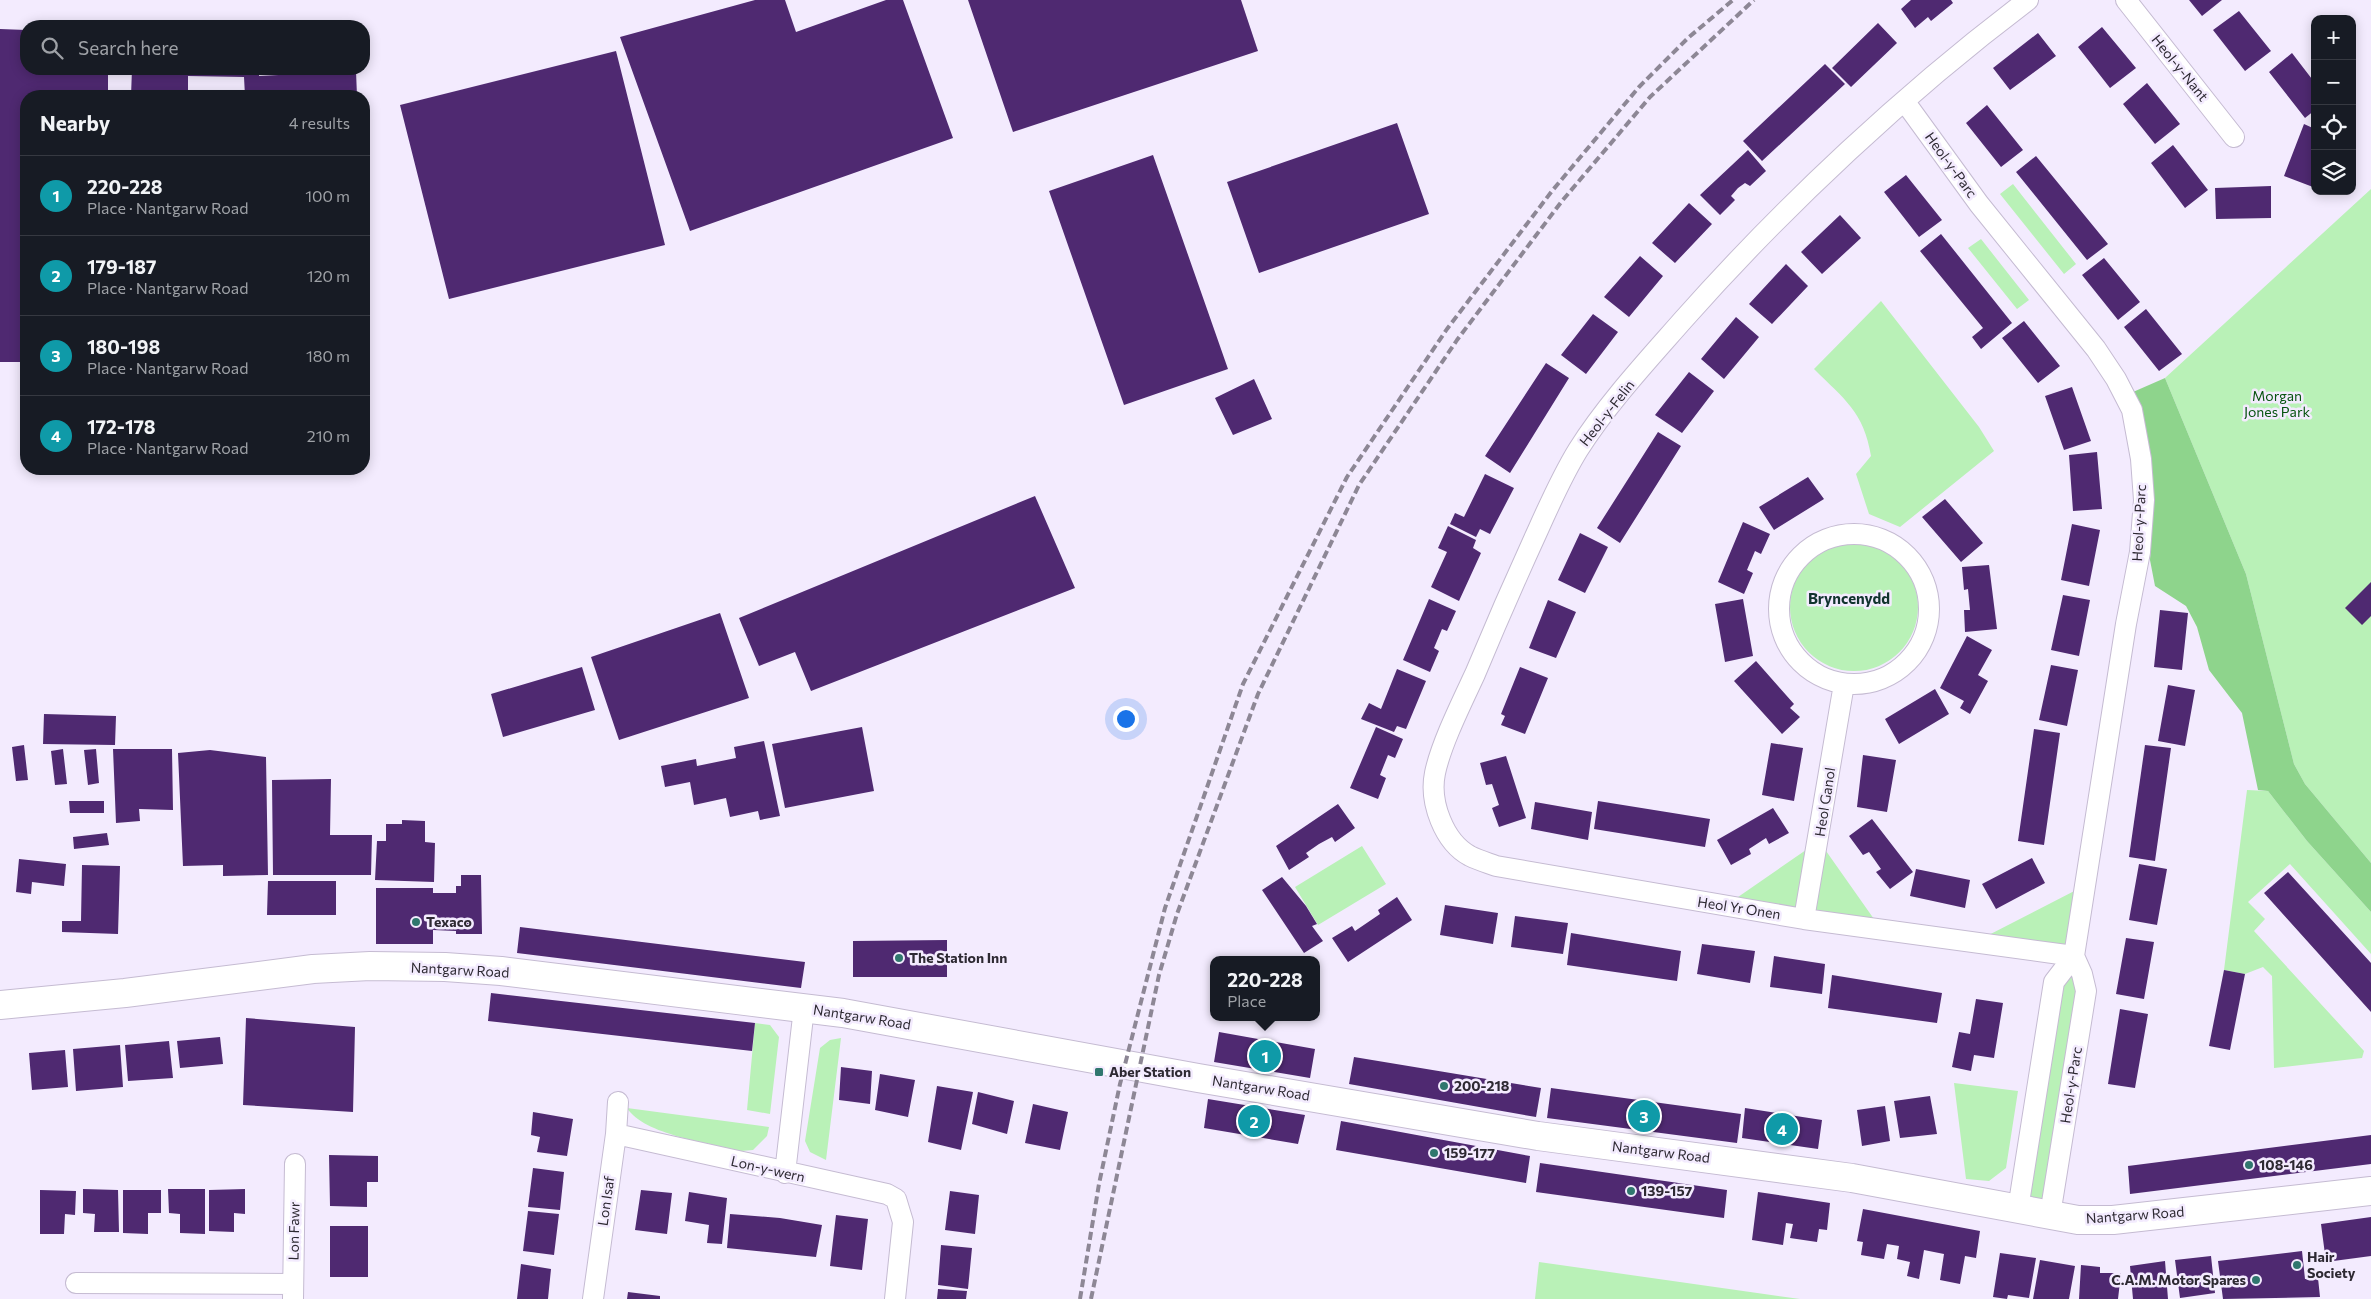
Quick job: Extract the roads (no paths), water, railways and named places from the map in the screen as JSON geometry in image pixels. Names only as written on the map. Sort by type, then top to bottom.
[{"type":"main road","name":"Nantgarw Road","points":[[0,1005],[126,993],[314,969],[370,966],[445,967],[500,971],[804,1008],[1012,1042],[1198,1078],[1538,1136],[1852,1178],[2078,1220],[2113,1220],[2371,1191]]},
{"type":"street","points":[[1905,102],[2028,0]]},
{"type":"street","name":"Heol-y-Nant","points":[[2126,0],[2234,136]]},
{"type":"street","name":"Heol-y-Felin","points":[[1436,804],[1434,775],[1442,752],[1522,564],[1559,484],[1578,450],[1604,414],[1728,269],[1804,194],[1905,102]]},
{"type":"street","name":"Heol-y-Parc","points":[[1905,102],[1979,204],[2096,349],[2132,410],[2141,459],[2144,500],[2140,552],[2126,624],[2074,956],[2054,982],[2018,1209]]},
{"type":"street","points":[[1837,534],[1864,534],[1889,542],[1908,556],[1922,575],[1929,598],[1929,621],[1921,644],[1907,663],[1888,677],[1865,684],[1844,684],[1817,675],[1796,659],[1782,637],[1778,611],[1781,585],[1794,562],[1813,545],[1837,534]]},
{"type":"street","name":"Heol Ganol","points":[[1804,919],[1844,684]]},
{"type":"street","name":"Heol Yr Onen","points":[[1436,804],[1442,825],[1457,845],[1470,856],[1496,866],[1804,919],[2074,956]]},
{"type":"street","name":"Heol-y-Parc","points":[[2050,1215],[2086,991],[2082,974],[2074,956]]},
{"type":"street","points":[[785,1173],[804,1008]]},
{"type":"street","name":"Lon Isaf","points":[[593,1299],[616,1134],[618,1102]]},
{"type":"street","name":"Lon-y-wern","points":[[616,1134],[785,1173],[887,1194],[896,1199],[903,1222],[895,1299]]},
{"type":"street","name":"Lon Fawr","points":[[293,1291],[295,1164]]},
{"type":"street","points":[[76,1284],[293,1291]]},
{"type":"railway","points":[[1080,1299],[1099,1184],[1120,1084],[1165,908],[1243,684],[1347,477],[1447,329],[1552,191],[1639,87],[1688,38],[1733,0]]},
{"type":"railway","points":[[1091,1299],[1159,975],[1177,914],[1258,694],[1359,485],[1457,340],[1562,201],[1650,97],[1754,0]]},
{"type":"place","name":"Texaco","points":[[416,922]]},
{"type":"place","name":"The Station Inn","points":[[899,958]]},
{"type":"place","name":"220-228","points":[[1265,1056]]},
{"type":"place","name":"Aber Station","points":[[1099,1072]]},
{"type":"place","name":"200-218","points":[[1444,1086]]},
{"type":"place","name":"180-198","points":[[1644,1116]]},
{"type":"place","name":"179-187","points":[[1254,1121]]},
{"type":"place","name":"172-178","points":[[1782,1129]]},
{"type":"place","name":"159-177","points":[[1434,1153]]},
{"type":"place","name":"108-146","points":[[2249,1165]]},
{"type":"place","name":"139-157","points":[[1631,1191]]},
{"type":"place","name":"Hair Society","points":[[2297,1265]]},
{"type":"place","name":"C.A.M. Motor Spares","points":[[2256,1280]]},
{"type":"district","name":"Bryncenydd","points":[[1849,599]]},
{"type":"park label","name":"Morgan Jones Park","points":[[2277,404]]}]
